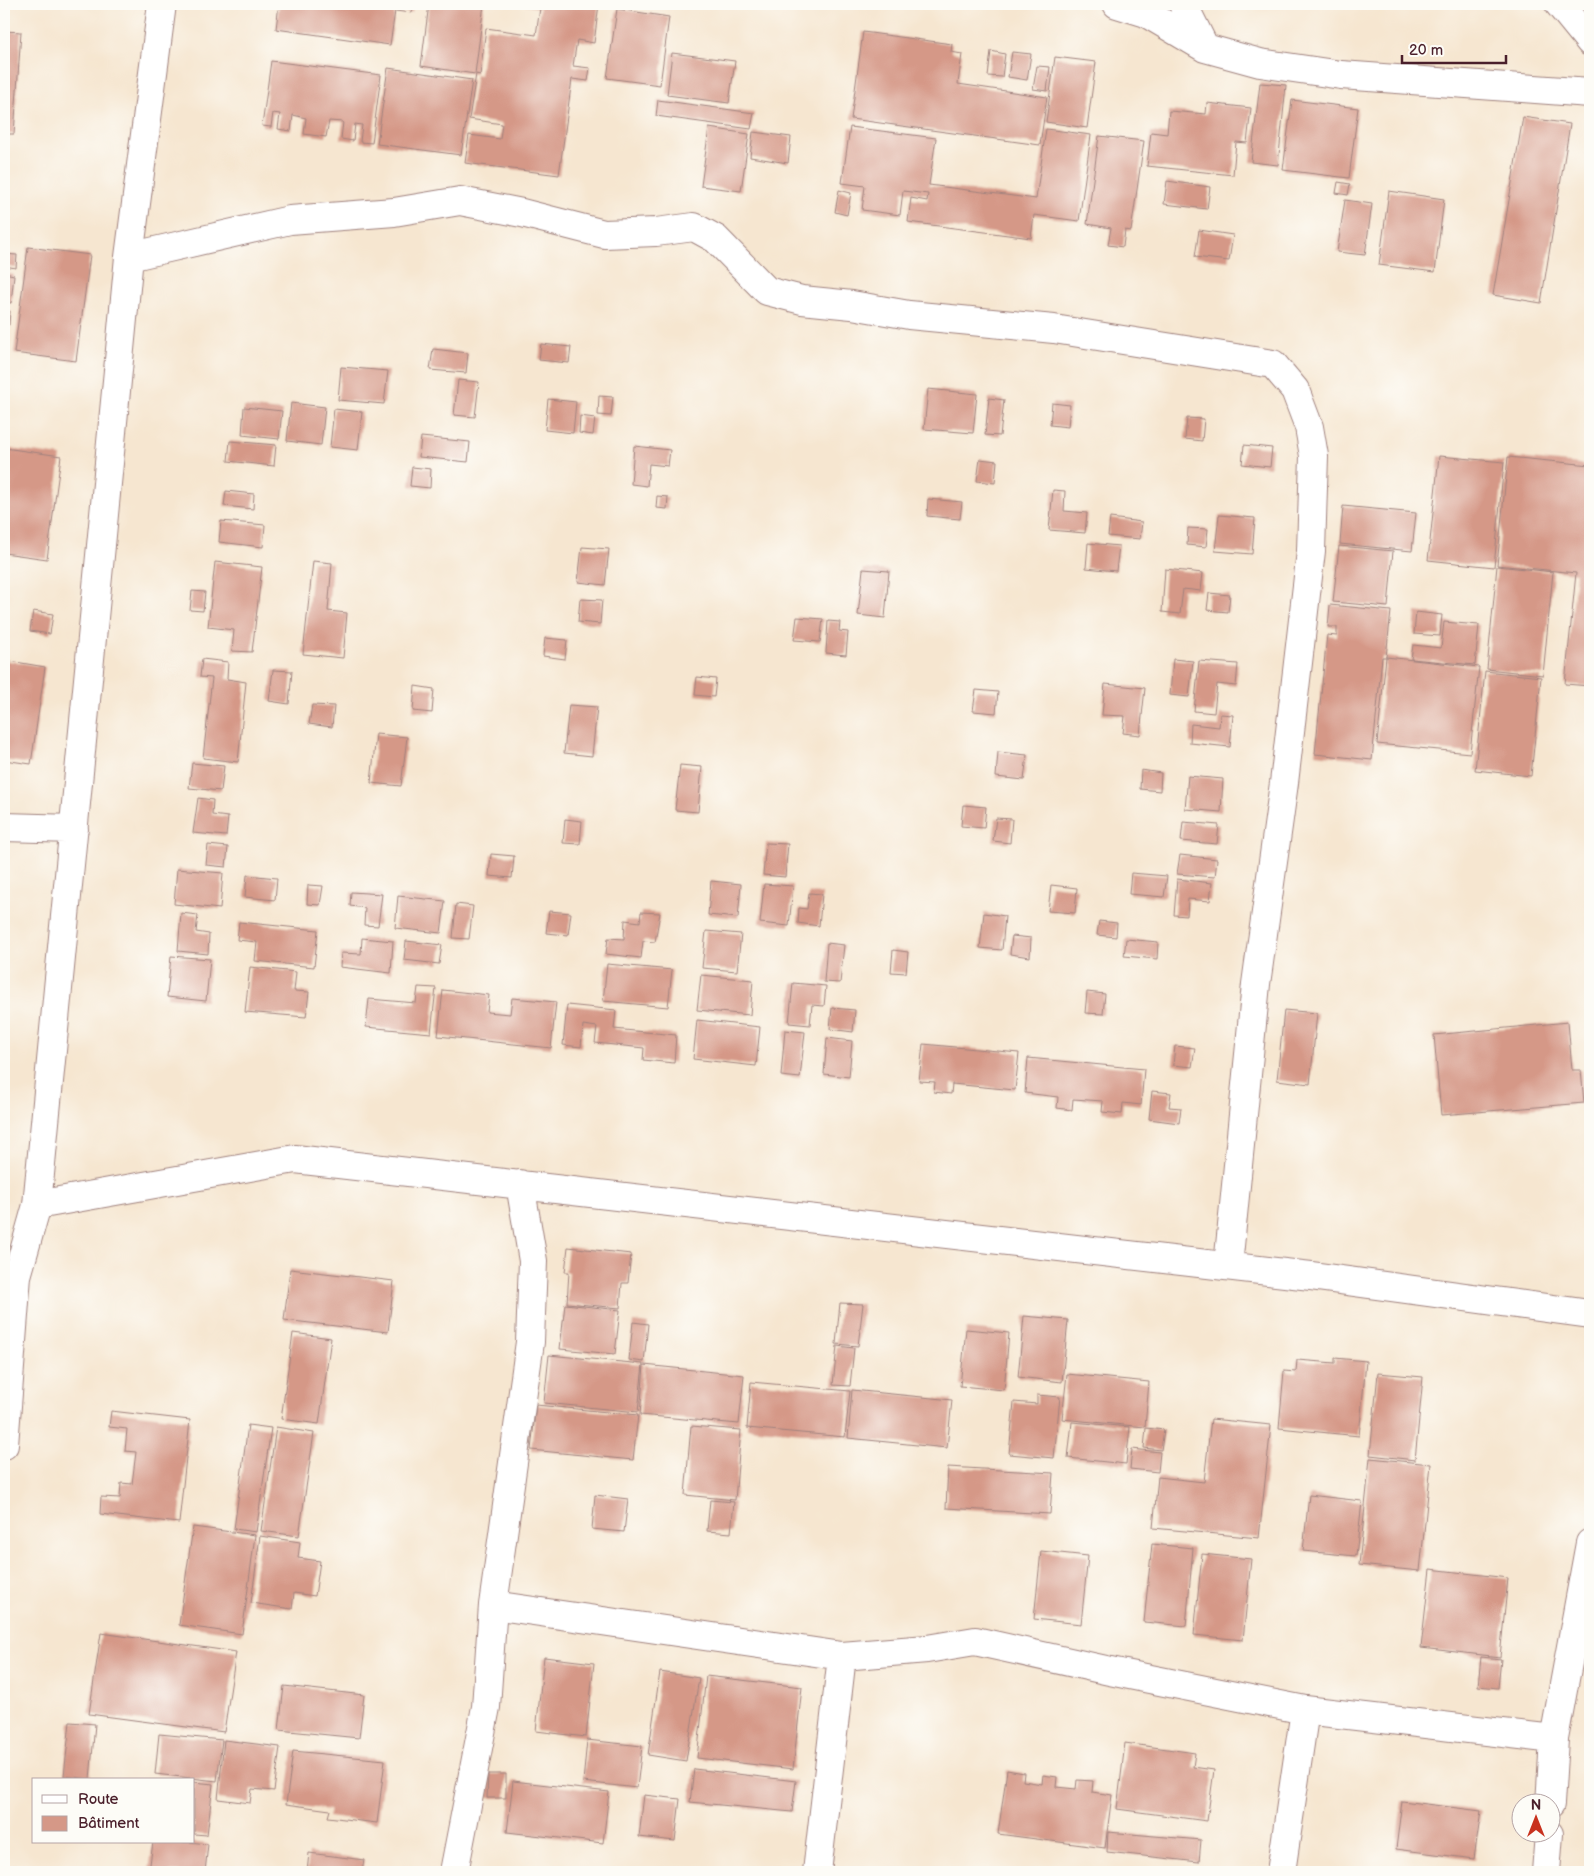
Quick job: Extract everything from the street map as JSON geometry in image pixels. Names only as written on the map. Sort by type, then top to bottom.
[{"type":"street","points":[[4,1445],[17,1276],[37,1205],[129,257],[162,4]]},
{"type":"street","points":[[1117,4],[1146,13],[1204,48],[1260,63],[1341,75],[1590,93]]},
{"type":"street","points":[[1183,4],[1204,48]]},
{"type":"street","points":[[1558,4],[1590,42]]},
{"type":"street","points":[[129,257],[290,220],[394,212],[460,201],[522,213],[604,234],[656,232],[694,227],[716,239],[767,291],[802,300],[852,304],[909,316],[1054,329],[1273,364],[1295,390],[1309,427],[1314,456],[1312,551],[1284,783],[1256,984],[1228,1266]]},
{"type":"street","points":[[4,827],[74,829]]},
{"type":"street","points":[[37,1205],[294,1159],[1312,1276],[1590,1314]]},
{"type":"street","points":[[454,1872],[486,1707],[493,1605],[530,1342],[533,1261],[520,1184]]},
{"type":"street","points":[[1551,1794],[1554,1739],[1590,1543]]},
{"type":"street","points":[[493,1605],[842,1656],[927,1649],[975,1641],[1305,1710],[1554,1739]]},
{"type":"street","points":[[817,1872],[842,1656]]},
{"type":"street","points":[[1281,1872],[1305,1710]]},
{"type":"street","points":[[1546,1872],[1547,1844]]},
{"type":"building","points":[[279,4],[413,4],[412,13],[395,11],[390,45],[276,29]]},
{"type":"building","points":[[429,4],[484,4],[475,74],[421,66]]},
{"type":"building","points":[[519,4],[599,4],[594,43],[577,40],[573,66],[590,68],[588,81],[572,79],[559,175],[465,163],[469,135],[500,139],[502,124],[469,119],[476,74],[480,75],[486,28],[536,35],[540,8]]},
{"type":"building","points":[[617,9],[669,17],[660,85],[607,78]]},
{"type":"building","points":[[4,31],[21,32],[14,134],[4,134]]},
{"type":"building","points":[[863,32],[952,44],[951,52],[962,54],[958,84],[1047,97],[1040,145],[851,119]]},
{"type":"building","points":[[991,51],[1005,54],[1002,77],[988,76]]},
{"type":"building","points":[[1012,52],[1031,54],[1027,80],[1008,77]]},
{"type":"building","points":[[672,53],[735,61],[729,103],[667,95]]},
{"type":"building","points":[[1055,57],[1096,62],[1087,128],[1046,122]]},
{"type":"building","points":[[271,61],[381,75],[372,143],[360,142],[362,125],[355,124],[353,141],[341,139],[343,122],[329,121],[326,137],[304,134],[306,118],[293,115],[291,131],[278,129],[280,114],[273,113],[271,127],[262,126]]},
{"type":"building","points":[[1037,66],[1050,67],[1047,91],[1033,89]]},
{"type":"building","points":[[388,68],[472,80],[461,155],[377,144]]},
{"type":"building","points":[[1260,83],[1286,85],[1278,165],[1251,162]]},
{"type":"building","points":[[658,100],[754,113],[751,129],[656,116]]},
{"type":"building","points":[[1292,100],[1358,108],[1349,178],[1283,170]]},
{"type":"building","points":[[1207,103],[1251,108],[1247,143],[1236,142],[1233,175],[1147,166],[1151,132],[1167,134],[1169,111],[1206,114]]},
{"type":"building","points":[[1523,117],[1570,124],[1541,303],[1493,295]]},
{"type":"building","points":[[850,127],[936,138],[929,185],[1036,199],[1046,129],[1091,135],[1079,221],[1034,215],[1031,238],[908,222],[911,198],[927,201],[928,194],[903,191],[900,215],[862,210],[865,186],[842,183]]},
{"type":"building","points":[[709,128],[749,134],[741,191],[701,186]]},
{"type":"building","points":[[753,132],[791,137],[788,163],[750,157]]},
{"type":"building","points":[[1099,136],[1144,141],[1131,231],[1125,230],[1123,247],[1108,245],[1111,228],[1087,224]]},
{"type":"building","points":[[1167,181],[1210,187],[1207,209],[1164,204]]},
{"type":"building","points":[[1338,182],[1350,184],[1348,195],[1336,193]]},
{"type":"building","points":[[839,190],[851,193],[847,215],[835,212]]},
{"type":"building","points":[[1389,191],[1444,199],[1435,272],[1379,265]]},
{"type":"building","points":[[1345,200],[1372,204],[1365,255],[1337,252]]},
{"type":"building","points":[[1199,230],[1233,235],[1229,261],[1195,257]]},
{"type":"building","points":[[28,247],[90,255],[76,361],[14,353]]},
{"type":"building","points":[[4,254],[17,255],[16,268],[4,266]]},
{"type":"building","points":[[4,273],[14,275],[11,303],[4,302]]},
{"type":"building","points":[[4,310],[10,311],[9,325],[4,325]]},
{"type":"building","points":[[541,344],[571,347],[569,363],[539,360]]},
{"type":"building","points":[[433,349],[468,353],[466,373],[430,370]]},
{"type":"building","points":[[341,367],[388,371],[384,404],[338,400]]},
{"type":"building","points":[[458,380],[479,382],[475,417],[454,415]]},
{"type":"building","points":[[928,389],[977,394],[973,433],[924,429]]},
{"type":"building","points":[[599,396],[613,397],[611,416],[598,415]]},
{"type":"building","points":[[989,398],[1004,400],[1000,436],[985,435]]},
{"type":"building","points":[[548,399],[576,402],[573,433],[545,430]]},
{"type":"building","points":[[291,403],[325,407],[321,445],[287,441]]},
{"type":"building","points":[[1052,403],[1070,405],[1068,427],[1050,425]]},
{"type":"building","points":[[244,407],[282,411],[279,439],[242,435]]},
{"type":"building","points":[[334,409],[362,412],[358,450],[330,447]]},
{"type":"building","points":[[580,416],[595,418],[593,435],[579,433]]},
{"type":"building","points":[[1187,418],[1204,419],[1202,441],[1185,439]]},
{"type":"building","points":[[421,437],[470,442],[468,462],[419,457]]},
{"type":"building","points":[[230,441],[276,445],[274,466],[228,461]]},
{"type":"building","points":[[1244,445],[1272,448],[1270,467],[1242,464]]},
{"type":"building","points":[[634,446],[670,450],[668,466],[649,464],[647,486],[631,484]]},
{"type":"building","points":[[4,448],[61,456],[47,559],[4,553]]},
{"type":"building","points":[[1439,456],[1504,462],[1494,567],[1428,560]]},
{"type":"building","points":[[1508,457],[1590,465],[1590,686],[1565,684],[1576,573],[1497,565]]},
{"type":"building","points":[[980,459],[997,461],[995,483],[977,481]]},
{"type":"building","points":[[412,467],[431,469],[430,488],[410,486]]},
{"type":"building","points":[[1053,490],[1065,491],[1064,511],[1087,513],[1085,533],[1049,530]]},
{"type":"building","points":[[226,491],[254,494],[253,509],[224,506]]},
{"type":"building","points":[[657,496],[668,497],[667,509],[656,508]]},
{"type":"building","points":[[928,499],[962,502],[960,519],[927,516]]},
{"type":"building","points":[[1343,506],[1416,513],[1412,551],[1340,544]]},
{"type":"building","points":[[1219,515],[1255,518],[1252,554],[1215,551]]},
{"type":"building","points":[[1110,518],[1142,522],[1140,539],[1108,536]]},
{"type":"building","points":[[221,521],[265,525],[263,547],[219,542]]},
{"type":"building","points":[[1188,528],[1208,529],[1206,547],[1187,545]]},
{"type":"building","points":[[1088,543],[1119,546],[1116,571],[1086,568]]},
{"type":"building","points":[[1339,546],[1393,551],[1388,607],[1333,602]]},
{"type":"building","points":[[582,547],[609,549],[605,585],[578,582]]},
{"type":"building","points":[[313,561],[332,563],[328,611],[347,613],[343,658],[303,654]]},
{"type":"building","points":[[215,562],[262,567],[252,652],[232,651],[234,630],[208,627]]},
{"type":"building","points":[[1497,566],[1553,572],[1543,675],[1487,669]]},
{"type":"building","points":[[863,569],[889,571],[885,618],[858,615]]},
{"type":"building","points":[[1165,569],[1203,573],[1201,591],[1183,589],[1180,614],[1162,612]]},
{"type":"building","points":[[192,591],[205,592],[203,611],[190,610]]},
{"type":"building","points":[[1209,593],[1230,595],[1228,612],[1207,610]]},
{"type":"building","points":[[580,599],[602,600],[600,624],[578,622]]},
{"type":"building","points":[[1330,605],[1391,611],[1386,657],[1382,657],[1372,760],[1315,754],[1327,635],[1337,636],[1337,627],[1328,627]]},
{"type":"building","points":[[33,611],[53,614],[50,634],[30,631]]},
{"type":"building","points":[[1416,612],[1442,615],[1440,636],[1414,634]]},
{"type":"building","points":[[797,617],[823,619],[820,642],[794,640]]},
{"type":"building","points":[[828,621],[840,622],[839,631],[848,632],[846,655],[826,653]]},
{"type":"building","points":[[1444,622],[1479,625],[1475,665],[1411,659],[1413,645],[1441,648]]},
{"type":"building","points":[[545,638],[567,640],[565,659],[543,656]]},
{"type":"building","points":[[1386,657],[1479,667],[1470,753],[1377,744]]},
{"type":"building","points":[[202,659],[228,662],[227,679],[246,682],[238,762],[203,758],[212,678],[200,677]]},
{"type":"building","points":[[1173,659],[1193,661],[1189,697],[1170,695]]},
{"type":"building","points":[[4,660],[45,667],[31,764],[4,760]]},
{"type":"building","points":[[1199,661],[1238,664],[1236,686],[1217,684],[1214,713],[1194,711]]},
{"type":"building","points":[[273,670],[292,671],[289,704],[269,701]]},
{"type":"building","points":[[1485,671],[1541,677],[1531,776],[1475,770]]},
{"type":"building","points":[[697,677],[716,679],[714,697],[695,695]]},
{"type":"building","points":[[1105,684],[1145,688],[1140,735],[1123,733],[1125,716],[1102,715]]},
{"type":"building","points":[[415,686],[434,689],[432,713],[413,711]]},
{"type":"building","points":[[976,690],[998,692],[996,713],[973,711]]},
{"type":"building","points":[[312,705],[334,706],[332,727],[309,724]]},
{"type":"building","points":[[569,705],[597,707],[592,756],[564,753]]},
{"type":"building","points":[[1220,714],[1233,715],[1230,747],[1190,743],[1191,724],[1219,727]]},
{"type":"building","points":[[376,734],[407,737],[401,786],[371,783]]},
{"type":"building","points":[[998,752],[1027,755],[1024,780],[996,777]]},
{"type":"building","points":[[192,763],[224,766],[221,791],[189,788]]},
{"type":"building","points":[[680,765],[702,767],[698,812],[675,810]]},
{"type":"building","points":[[1141,770],[1161,773],[1160,791],[1140,789]]},
{"type":"building","points":[[1188,776],[1223,779],[1221,812],[1185,809]]},
{"type":"building","points":[[198,798],[213,800],[212,815],[228,817],[226,836],[193,833]]},
{"type":"building","points":[[963,805],[986,807],[984,828],[961,826]]},
{"type":"building","points":[[996,818],[1012,819],[1010,843],[993,841]]},
{"type":"building","points":[[565,819],[582,821],[580,844],[563,843]]},
{"type":"building","points":[[1183,822],[1219,825],[1217,844],[1181,841]]},
{"type":"building","points":[[766,843],[788,844],[785,877],[763,875]]},
{"type":"building","points":[[208,845],[228,847],[226,867],[206,865]]},
{"type":"building","points":[[491,854],[514,856],[512,878],[489,876]]},
{"type":"building","points":[[1180,855],[1217,859],[1215,877],[1177,874]]},
{"type":"building","points":[[177,869],[223,873],[220,909],[174,904]]},
{"type":"building","points":[[1131,873],[1167,876],[1164,897],[1129,894]]},
{"type":"building","points":[[247,875],[277,878],[275,900],[245,897]]},
{"type":"building","points":[[1177,879],[1212,883],[1210,901],[1188,899],[1187,916],[1174,915]]},
{"type":"building","points":[[711,881],[741,884],[738,918],[708,915]]},
{"type":"building","points":[[764,884],[793,886],[789,926],[760,923]]},
{"type":"building","points":[[308,885],[323,886],[320,905],[307,904]]},
{"type":"building","points":[[1051,885],[1077,888],[1075,913],[1048,911]]},
{"type":"building","points":[[351,892],[382,894],[378,926],[364,925],[365,908],[350,906]]},
{"type":"building","points":[[809,893],[822,894],[819,926],[798,923],[799,908],[807,909]]},
{"type":"building","points":[[398,896],[445,901],[441,933],[395,928]]},
{"type":"building","points":[[456,904],[473,906],[469,939],[453,938]]},
{"type":"building","points":[[549,911],[571,913],[568,935],[546,933]]},
{"type":"building","points":[[641,912],[660,913],[655,942],[643,941],[641,958],[606,954],[608,938],[624,939],[625,920],[640,922]]},
{"type":"building","points":[[181,913],[198,915],[196,932],[209,934],[208,954],[178,951]]},
{"type":"building","points":[[984,913],[1005,916],[1002,950],[980,948]]},
{"type":"building","points":[[1099,921],[1117,923],[1116,937],[1097,935]]},
{"type":"building","points":[[239,922],[318,930],[314,967],[255,961],[257,942],[237,940]]},
{"type":"building","points":[[706,931],[741,934],[737,971],[702,968]]},
{"type":"building","points":[[1012,936],[1031,938],[1030,957],[1010,954]]},
{"type":"building","points":[[362,938],[393,941],[391,973],[340,967],[341,953],[361,954]]},
{"type":"building","points":[[1126,939],[1158,942],[1157,959],[1124,956]]},
{"type":"building","points":[[406,941],[442,945],[439,964],[404,960]]},
{"type":"building","points":[[827,943],[844,945],[840,983],[824,982]]},
{"type":"building","points":[[893,950],[908,952],[906,973],[891,972]]},
{"type":"building","points":[[171,956],[210,959],[206,1001],[167,997]]},
{"type":"building","points":[[607,964],[672,970],[668,1007],[603,1001]]},
{"type":"building","points":[[250,967],[296,972],[294,991],[309,992],[306,1017],[245,1012]]},
{"type":"building","points":[[701,975],[753,980],[750,1015],[697,1010]]},
{"type":"building","points":[[793,983],[826,986],[824,1006],[812,1005],[810,1025],[789,1023]]},
{"type":"building","points":[[418,987],[436,988],[431,1033],[366,1027],[369,999],[416,1003]]},
{"type":"building","points":[[443,990],[489,995],[487,1012],[510,1014],[512,998],[556,1002],[551,1048],[438,1036]]},
{"type":"building","points":[[1087,992],[1105,994],[1103,1014],[1085,1013]]},
{"type":"building","points":[[567,1005],[616,1010],[614,1029],[676,1035],[674,1063],[643,1060],[644,1048],[595,1043],[597,1027],[583,1025],[581,1047],[563,1045]]},
{"type":"building","points":[[832,1008],[855,1010],[853,1032],[830,1029]]},
{"type":"building","points":[[1284,1010],[1317,1013],[1310,1084],[1277,1080]]},
{"type":"building","points":[[697,1020],[760,1027],[756,1066],[693,1059]]},
{"type":"building","points":[[1568,1022],[1572,1070],[1581,1070],[1584,1103],[1441,1115],[1434,1035]]},
{"type":"building","points":[[785,1030],[805,1032],[800,1078],[781,1076]]},
{"type":"building","points":[[827,1038],[852,1041],[849,1077],[824,1074]]},
{"type":"building","points":[[923,1044],[1019,1053],[1015,1090],[952,1084],[951,1094],[934,1092],[935,1082],[919,1081]]},
{"type":"building","points":[[1175,1046],[1195,1048],[1192,1067],[1173,1065]]},
{"type":"building","points":[[1028,1058],[1144,1069],[1141,1105],[1123,1103],[1122,1114],[1102,1112],[1103,1101],[1073,1099],[1072,1110],[1057,1108],[1058,1097],[1025,1093]]},
{"type":"building","points":[[1152,1091],[1171,1093],[1169,1107],[1181,1108],[1179,1123],[1149,1119]]},
{"type":"building","points":[[568,1247],[631,1254],[628,1283],[622,1283],[620,1308],[567,1303],[569,1272],[565,1272]]},
{"type":"building","points":[[290,1269],[394,1281],[388,1332],[284,1320]]},
{"type":"building","points":[[840,1303],[863,1304],[858,1346],[836,1344]]},
{"type":"building","points":[[565,1304],[620,1310],[615,1354],[560,1349]]},
{"type":"building","points":[[1024,1316],[1068,1320],[1062,1382],[1018,1377]]},
{"type":"building","points":[[633,1322],[648,1324],[644,1362],[629,1360]]},
{"type":"building","points":[[966,1329],[1009,1333],[1004,1390],[960,1386]]},
{"type":"building","points":[[293,1333],[331,1338],[319,1424],[281,1419]]},
{"type":"building","points":[[837,1346],[854,1348],[850,1386],[833,1385]]},
{"type":"building","points":[[549,1355],[643,1364],[638,1412],[544,1403]]},
{"type":"building","points":[[1335,1358],[1366,1361],[1359,1436],[1279,1428],[1284,1371],[1296,1372],[1297,1360],[1335,1363]]},
{"type":"building","points":[[644,1365],[744,1375],[739,1424],[640,1415]]},
{"type":"building","points":[[1378,1373],[1423,1377],[1415,1460],[1370,1455]]},
{"type":"building","points":[[1067,1374],[1149,1382],[1145,1427],[1062,1419]]},
{"type":"building","points":[[751,1382],[850,1391],[845,1437],[747,1428]]},
{"type":"building","points":[[852,1390],[952,1400],[947,1448],[848,1438]]},
{"type":"building","points":[[1037,1395],[1060,1397],[1054,1458],[1009,1454],[1014,1402],[1037,1404]]},
{"type":"building","points":[[536,1405],[638,1415],[633,1460],[531,1450]]},
{"type":"building","points":[[111,1411],[190,1420],[179,1523],[100,1514],[101,1497],[120,1498],[121,1483],[132,1484],[136,1452],[125,1451],[127,1429],[109,1427]]},
{"type":"building","points":[[1211,1419],[1271,1425],[1259,1538],[1153,1528],[1158,1477],[1204,1482]]},
{"type":"building","points":[[1072,1422],[1130,1427],[1126,1464],[1068,1458]]},
{"type":"building","points":[[248,1425],[271,1428],[256,1532],[234,1529]]},
{"type":"building","points":[[691,1426],[741,1430],[735,1500],[685,1495]]},
{"type":"building","points":[[276,1427],[314,1433],[299,1536],[261,1531]]},
{"type":"building","points":[[1146,1428],[1164,1430],[1161,1450],[1144,1448]]},
{"type":"building","points":[[1132,1449],[1160,1452],[1158,1472],[1130,1469]]},
{"type":"building","points":[[1370,1458],[1431,1464],[1420,1571],[1359,1565]]},
{"type":"building","points":[[948,1467],[1053,1473],[1050,1514],[946,1508]]},
{"type":"building","points":[[595,1495],[628,1499],[624,1532],[592,1529]]},
{"type":"building","points":[[1309,1495],[1362,1501],[1356,1556],[1303,1551]]},
{"type":"building","points":[[710,1500],[734,1502],[731,1533],[707,1531]]},
{"type":"building","points":[[193,1527],[255,1535],[242,1634],[179,1625]]},
{"type":"building","points":[[260,1536],[300,1542],[298,1558],[320,1561],[315,1596],[294,1593],[292,1609],[251,1603]]},
{"type":"building","points":[[1152,1544],[1193,1548],[1186,1626],[1144,1622]]},
{"type":"building","points":[[1041,1551],[1088,1556],[1081,1624],[1034,1619]]},
{"type":"building","points":[[1202,1554],[1251,1559],[1243,1640],[1194,1635]]},
{"type":"building","points":[[1430,1569],[1508,1578],[1500,1657],[1421,1648]]},
{"type":"building","points":[[101,1633],[236,1652],[224,1732],[89,1714]]},
{"type":"building","points":[[544,1657],[594,1663],[586,1737],[536,1731]]},
{"type":"building","points":[[1481,1657],[1501,1659],[1498,1688],[1478,1686]]},
{"type":"building","points":[[660,1672],[699,1678],[686,1761],[648,1755]]},
{"type":"building","points":[[706,1676],[802,1687],[793,1769],[697,1758]]},
{"type":"building","points":[[284,1686],[364,1695],[359,1738],[279,1730]]},
{"type":"building","points":[[70,1722],[95,1724],[90,1778],[64,1776]]},
{"type":"building","points":[[159,1734],[222,1740],[217,1781],[155,1774]]},
{"type":"building","points":[[224,1740],[280,1747],[274,1791],[252,1789],[250,1803],[218,1799]]},
{"type":"building","points":[[587,1740],[642,1746],[637,1788],[583,1782]]},
{"type":"building","points":[[1125,1743],[1195,1753],[1193,1767],[1214,1770],[1207,1821],[1117,1809]]},
{"type":"building","points":[[293,1751],[385,1760],[377,1823],[328,1817],[330,1810],[286,1804]]},
{"type":"building","points":[[694,1769],[796,1781],[792,1812],[690,1802]]},
{"type":"building","points":[[1007,1770],[1024,1773],[1023,1781],[1042,1784],[1043,1775],[1057,1777],[1056,1787],[1076,1789],[1077,1780],[1093,1781],[1092,1792],[1112,1795],[1105,1848],[998,1834]]},
{"type":"building","points":[[488,1774],[506,1774],[506,1798],[487,1798]]},
{"type":"building","points":[[513,1781],[609,1792],[603,1843],[507,1832]]},
{"type":"building","points":[[195,1782],[213,1784],[207,1835],[195,1834]]},
{"type":"building","points":[[644,1795],[680,1799],[675,1841],[639,1837]]},
{"type":"building","points":[[1402,1801],[1481,1811],[1474,1859],[1396,1849]]},
{"type":"building","points":[[1108,1832],[1201,1840],[1199,1862],[1107,1852]]},
{"type":"building","points":[[153,1844],[208,1844],[205,1872],[149,1872]]},
{"type":"building","points":[[309,1853],[364,1860],[362,1872],[307,1872]]}]
